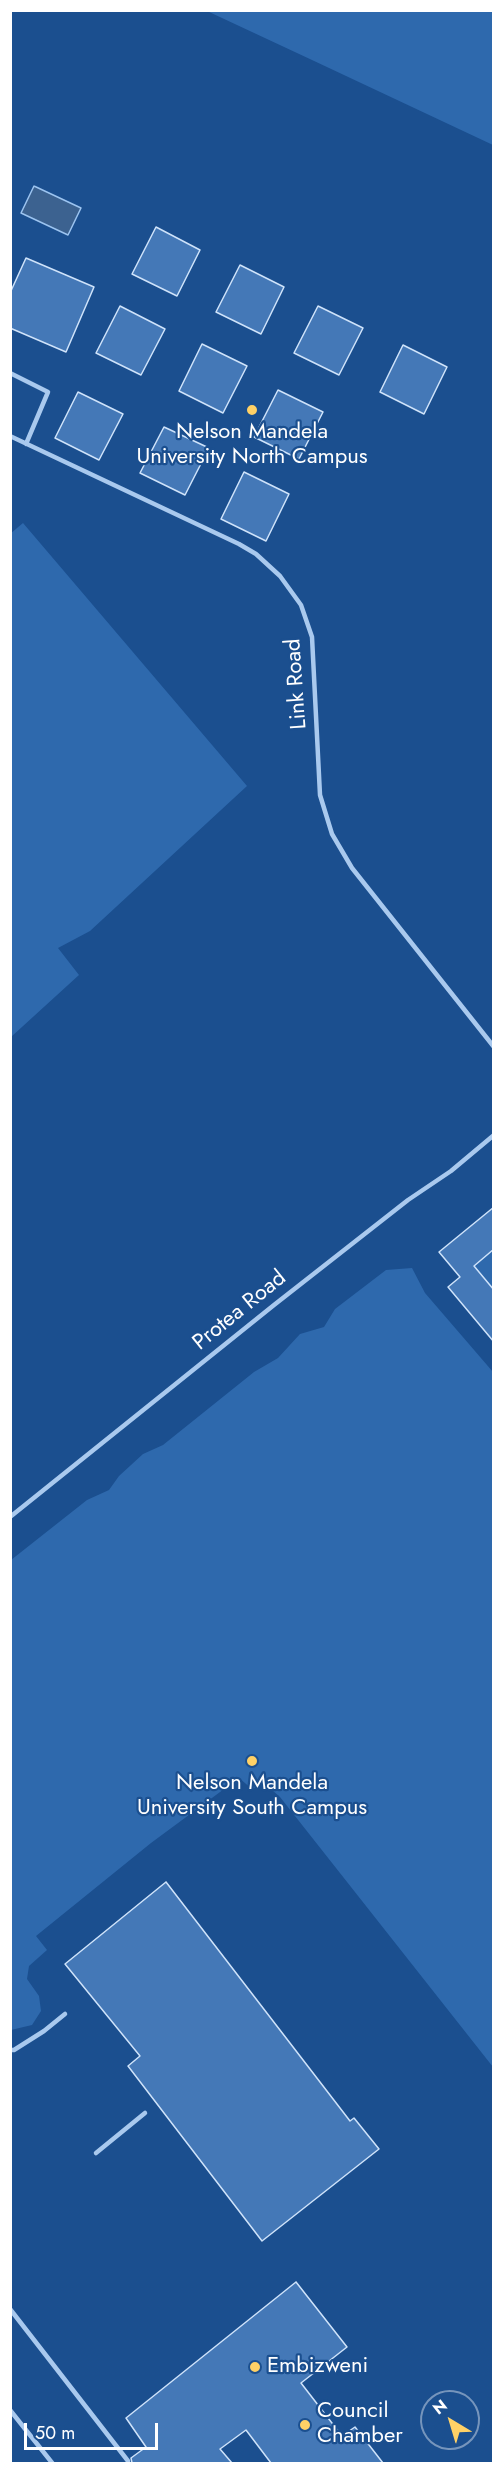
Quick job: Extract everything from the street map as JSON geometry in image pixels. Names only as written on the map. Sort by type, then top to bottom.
[{"type":"lane","points":[[10,373],[48,392],[26,444]]},
{"type":"lane","name":"Link Road","points":[[10,436],[239,544],[268,564],[292,591],[301,605],[312,637],[320,795],[332,834],[352,868],[494,1047]]},
{"type":"lane","name":"Protea Road","points":[[10,1517],[281,1300],[408,1200],[451,1171],[494,1135]]},
{"type":"lane","points":[[10,2050],[14,2050],[44,2031],[65,2014]]},
{"type":"lane","points":[[96,2152],[145,2113]]},
{"type":"lane","points":[[10,2308],[128,2461]]},
{"type":"lane","points":[[10,2409],[53,2463]]},
{"type":"shaded area","points":[[207,11],[493,11],[493,145],[312,60]]},
{"type":"shaded area","points":[[34,186],[81,208],[68,235],[21,213]]},
{"type":"shaded area","points":[[23,523],[247,786],[90,931],[58,948],[79,975],[11,1037],[10,534]]},
{"type":"shaded area","points":[[493,1249],[493,1290],[474,1266]]},
{"type":"shaded area","points":[[412,1268],[425,1293],[493,1372],[493,2067],[280,1797],[264,1783],[252,1789],[239,1778],[151,1843],[36,1936],[47,1950],[29,1966],[27,1979],[39,1996],[41,2011],[32,2025],[11,2030],[11,1560],[87,1500],[109,1490],[119,1476],[143,1454],[163,1445],[254,1372],[278,1358],[300,1334],[324,1327],[335,1309],[386,1270]]},
{"type":"building","points":[[156,227],[200,250],[177,296],[132,274]]},
{"type":"building","points":[[26,258],[94,287],[66,352],[10,328],[10,293]]},
{"type":"building","points":[[240,265],[284,287],[261,334],[216,312]]},
{"type":"building","points":[[120,306],[165,329],[141,375],[96,353]]},
{"type":"building","points":[[318,306],[363,328],[339,375],[294,353]]},
{"type":"building","points":[[202,344],[247,366],[223,413],[179,391]]},
{"type":"building","points":[[403,345],[447,367],[424,414],[380,392]]},
{"type":"building","points":[[278,390],[323,412],[299,459],[254,437]]},
{"type":"building","points":[[78,392],[123,414],[99,460],[55,438]]},
{"type":"building","points":[[164,427],[209,448],[185,495],[140,473]]},
{"type":"building","points":[[244,472],[289,494],[266,541],[221,519]]},
{"type":"building","points":[[494,1207],[494,1249],[474,1266],[494,1290],[494,1342],[448,1287],[460,1277],[439,1252]]},
{"type":"building","points":[[166,1882],[350,2121],[354,2118],[379,2149],[262,2241],[128,2066],[140,2056],[65,1964]]},
{"type":"building","name":"Embizweni","points":[[296,2282],[347,2347],[301,2383],[342,2436],[355,2427],[383,2463],[271,2463],[246,2430],[220,2449],[232,2463],[132,2463],[131,2458],[146,2447],[126,2418]]},
{"type":"place","name":"Nelson Mandela University North Campus","points":[[252,410]]},
{"type":"place","name":"Nelson Mandela University South Campus","points":[[252,1761]]},
{"type":"place","name":"Embizweni","points":[[255,2367]]},
{"type":"place","name":"Council Chamber","points":[[305,2425]]}]
